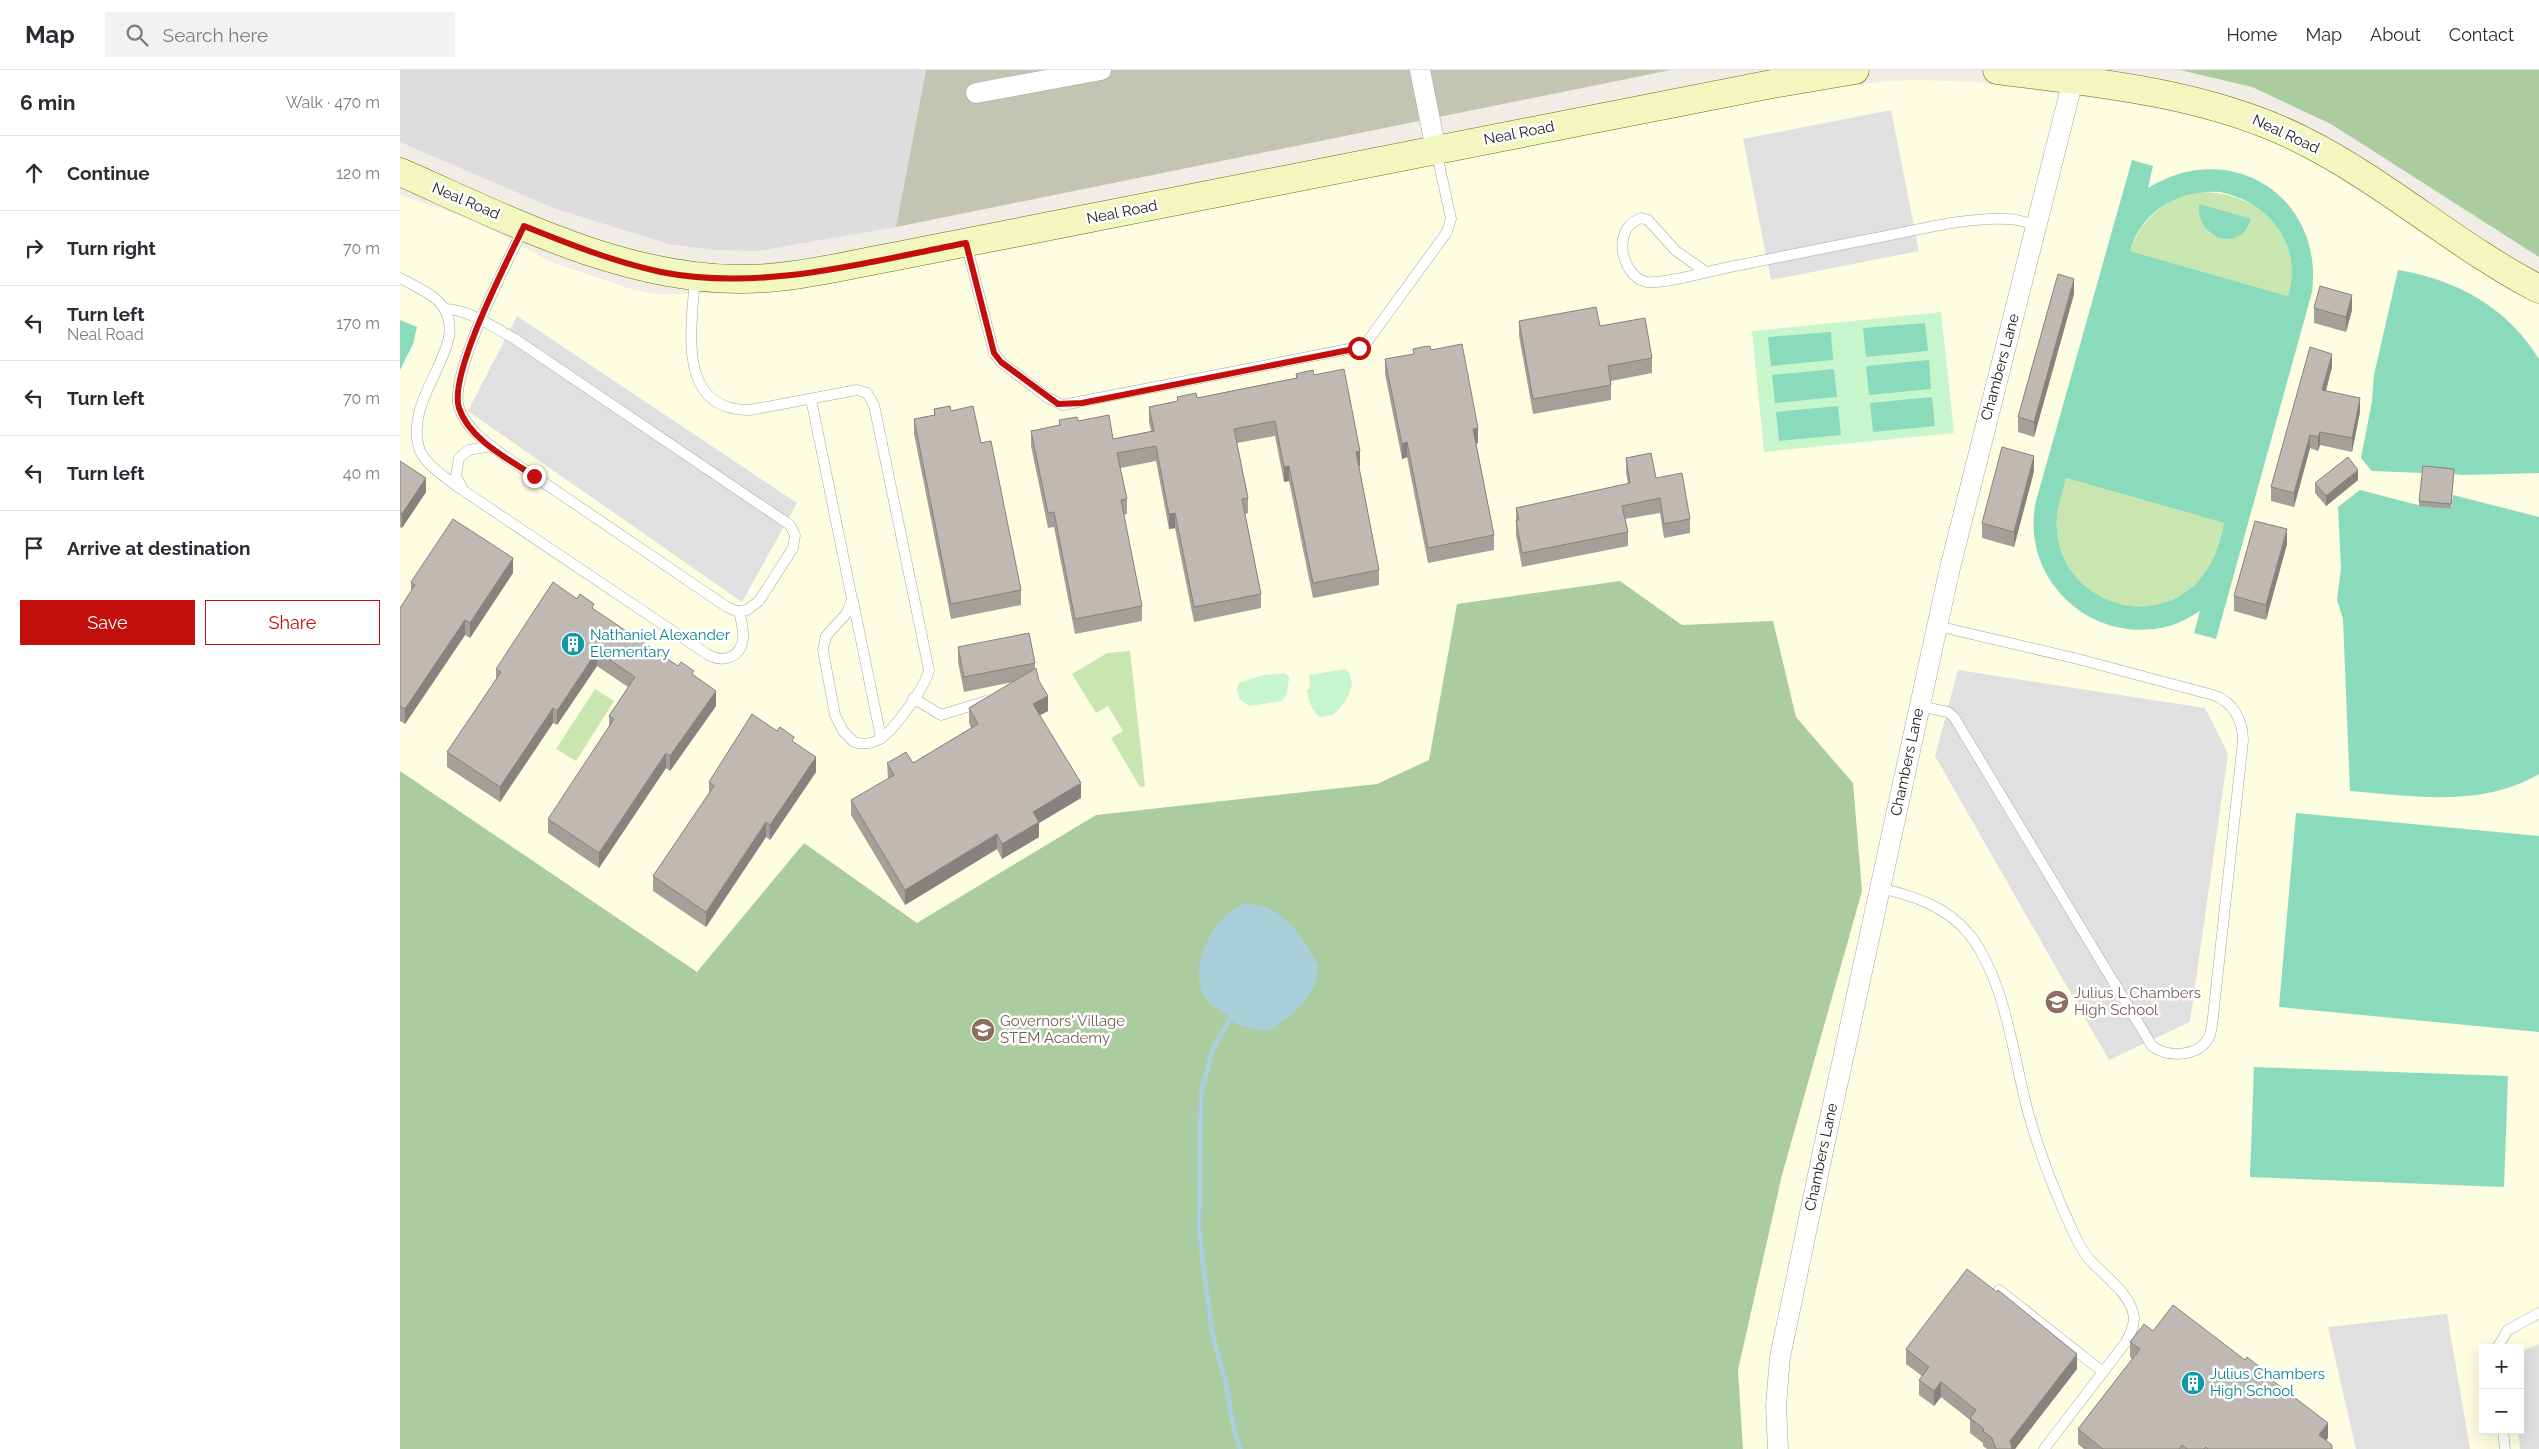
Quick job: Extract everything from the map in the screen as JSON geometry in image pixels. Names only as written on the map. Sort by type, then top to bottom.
[{"type":"street","points":[[976,93],[1077,72],[1101,70]]},
{"type":"street","points":[[1420,70],[1436,150]]},
{"type":"street","name":"Neal Road","points":[[400,172],[524,226],[612,258],[662,272],[739,279],[782,276],[966,243],[1772,84],[1855,70]]},
{"type":"street","name":"Neal Road","points":[[1997,70],[2073,80],[2199,102],[2243,114],[2302,140],[2347,166],[2492,262],[2539,289]]},
{"type":"street","name":"Chambers Lane","points":[[1778,1449],[1777,1381],[1786,1320],[1937,626],[1991,401],[2073,80]]},
{"type":"lane","points":[[966,243],[994,353],[1001,362],[1058,404],[1082,403],[1340,352],[1359,348],[1368,342],[1447,232],[1451,218],[1436,150]]},
{"type":"lane","points":[[1706,272],[1676,252],[1648,220],[1641,218],[1627,228],[1623,237],[1622,253],[1626,264],[1640,279],[1654,282],[1706,272],[1920,230],[1988,219],[2013,219],[2037,226]]},
{"type":"lane","points":[[445,309],[457,310],[481,321],[515,339],[790,525],[795,540],[790,554],[755,606],[739,611],[727,607],[491,446],[469,426],[457,401],[462,375],[481,321],[524,226]]},
{"type":"lane","points":[[695,276],[691,357],[697,378],[709,395],[724,406],[739,410],[862,391],[867,393],[874,405],[928,663],[928,677],[882,738],[869,744],[854,742],[843,731],[835,715],[823,650],[824,641],[847,613],[852,599],[851,590]]},
{"type":"lane","points":[[400,278],[436,299],[445,309],[449,322],[449,336],[414,412],[413,429],[424,457],[464,491],[712,658],[726,659],[740,648],[743,632],[739,611]]},
{"type":"lane","points":[[810,399],[882,738]]},
{"type":"lane","points":[[464,491],[456,476],[459,458],[468,450],[491,446]]},
{"type":"lane","points":[[1919,706],[1948,712],[1954,717],[2152,1046],[2163,1053],[2176,1054],[2192,1050],[2204,1043],[2210,1032],[2213,1017],[2243,741],[2242,726],[2232,706],[2222,698],[2213,695],[2078,659],[1937,626]]},
{"type":"lane","points":[[913,698],[941,715],[994,699]]},
{"type":"lane","points":[[1880,888],[1917,897],[1943,911],[1969,934],[1986,962],[2011,1037],[2038,1144],[2057,1198],[2084,1252],[2128,1301],[2133,1310],[2134,1322],[2130,1333],[2103,1372],[2044,1449]]},
{"type":"lane","points":[[1999,1290],[2103,1372]]},
{"type":"lane","points":[[2499,1344],[2503,1336],[2513,1326],[2539,1313]]},
{"type":"lane","points":[[2503,1434],[2505,1449]]},
{"type":"shaded area","points":[[400,70],[926,70],[896,227],[757,251],[713,250],[669,244],[553,208],[400,142]]},
{"type":"shaded area","points":[[926,70],[1671,70],[896,227]]},
{"type":"shaded area","points":[[1885,81],[1975,82],[2127,103],[2231,124],[2291,148],[2539,304],[2539,1449],[400,1449],[400,195],[473,220],[553,263],[631,289],[655,294],[767,293],[809,287],[1040,243],[1409,169],[1814,91]]},
{"type":"shaded area","points":[[1891,110],[1919,251],[1771,280],[1743,139]]},
{"type":"shaded area","points":[[517,316],[797,503],[742,602],[468,411]]},
{"type":"shaded area","points":[[1958,670],[2205,708],[2228,754],[2190,1022],[2109,1060],[1935,756]]},
{"type":"shaded area","points":[[2447,1314],[2470,1449],[2356,1449],[2328,1327]]},
{"type":"shaded area","points":[[2539,1344],[2539,1449],[2520,1449],[2518,1434],[2524,1434],[2524,1350]]},
{"type":"green space","points":[[2180,70],[2539,70],[2539,257],[2331,124],[2252,87]]},
{"type":"green space","points":[[2132,160],[2153,166],[2148,188],[2179,174],[2210,169],[2239,173],[2265,185],[2287,203],[2303,228],[2312,258],[2312,292],[2216,639],[2194,633],[2200,611],[2173,625],[2140,630],[2113,626],[2089,616],[2067,601],[2050,580],[2039,556],[2034,530],[2036,501]],"holes":[[[2220,192],[2238,197],[2253,205],[2278,228],[2286,243],[2291,259],[2288,296],[2130,251],[2143,224],[2164,205],[2190,195]],[[2066,478],[2224,523],[2210,566],[2201,578],[2182,595],[2159,604],[2136,606],[2113,602],[2092,592],[2075,576],[2063,555],[2057,530],[2059,504]]]},
{"type":"green space","points":[[2203,192],[2224,194],[2243,200],[2260,210],[2273,222],[2283,237],[2290,255],[2291,274],[2288,296],[2130,251],[2141,228],[2149,219],[2167,204],[2190,194]],"holes":[[[2199,205],[2252,219],[2249,226],[2240,235],[2228,238],[2215,236],[2209,233]]]},
{"type":"green space","points":[[2199,204],[2252,219],[2246,230],[2238,236],[2229,239],[2220,238],[2204,226],[2200,216]]},
{"type":"green space","points":[[2398,270],[2440,281],[2479,299],[2512,325],[2539,359],[2539,473],[2462,475],[2423,471],[2423,473],[2372,471],[2361,458],[2372,401],[2374,375]]},
{"type":"green space","points":[[1941,312],[1954,433],[1764,452],[1752,331]]},
{"type":"green space","points":[[400,320],[417,327],[413,344],[400,370]]},
{"type":"green space","points":[[1925,323],[1928,351],[1866,357],[1863,328]]},
{"type":"green space","points":[[1831,332],[1833,360],[1771,366],[1768,337]]},
{"type":"green space","points":[[1929,360],[1931,389],[1869,395],[1866,366]]},
{"type":"green space","points":[[1834,369],[1837,397],[1775,403],[1772,375]]},
{"type":"green space","points":[[1932,397],[1935,426],[1873,432],[1870,403]]},
{"type":"green space","points":[[1838,406],[1841,435],[1779,441],[1776,412]]},
{"type":"green space","points":[[2066,478],[2224,523],[2216,552],[2206,573],[2181,596],[2159,605],[2136,607],[2113,602],[2092,592],[2075,576],[2063,555],[2057,530],[2059,504]]},
{"type":"green space","points":[[2360,490],[2418,505],[2451,509],[2453,495],[2539,517],[2539,774],[2517,785],[2494,792],[2470,796],[2423,797],[2350,791],[2343,619],[2337,600],[2341,568],[2338,507]]},
{"type":"green space","points":[[1620,581],[1682,625],[1773,621],[1796,717],[1853,783],[1862,891],[1782,1175],[1738,1370],[1743,1449],[400,1449],[400,771],[697,972],[804,843],[917,923],[1096,815],[1377,784],[1429,760],[1457,604]]},
{"type":"green space","points":[[1130,651],[1145,786],[1140,787],[1111,738],[1123,731],[1108,706],[1096,713],[1072,674],[1107,653]]},
{"type":"green space","points":[[1346,669],[1352,681],[1346,700],[1333,715],[1320,717],[1314,711],[1309,701],[1307,689],[1310,689],[1309,675]]},
{"type":"green space","points":[[1285,673],[1289,677],[1287,695],[1281,701],[1249,706],[1239,699],[1237,689],[1239,683],[1263,675]]},
{"type":"green space","points":[[595,689],[614,701],[576,761],[556,749]]},
{"type":"green space","points":[[2296,813],[2539,836],[2539,1032],[2279,1007]]},
{"type":"green space","points":[[2254,1067],[2508,1076],[2504,1187],[2250,1177]]},
{"type":"water","points":[[1245,903],[1269,908],[1285,920],[1305,942],[1319,968],[1314,988],[1297,1010],[1271,1030],[1257,1030],[1234,1023],[1228,1016],[1207,1001],[1199,979],[1202,954],[1213,931],[1228,913]]},
{"type":"building","points":[[2058,274],[2074,279],[2034,422],[2018,417]]},
{"type":"building","points":[[2320,286],[2352,295],[2346,317],[2314,308]]},
{"type":"building","points":[[1596,307],[1600,326],[1645,318],[1652,358],[1608,366],[1611,385],[1533,399],[1519,321]]},
{"type":"building","points":[[1462,344],[1478,428],[1473,429],[1494,535],[1428,548],[1407,442],[1402,444],[1385,359],[1414,354],[1413,349],[1422,347],[1430,346],[1431,350]]},
{"type":"building","points":[[2310,347],[2332,354],[2322,390],[2360,398],[2352,438],[2320,432],[2318,437],[2310,435],[2294,493],[2271,487]]},
{"type":"building","points":[[1344,369],[1360,451],[1356,452],[1379,570],[1313,583],[1289,466],[1284,467],[1275,421],[1234,429],[1248,498],[1242,499],[1261,594],[1194,607],[1175,513],[1169,514],[1156,446],[1117,453],[1127,499],[1121,500],[1142,606],[1075,619],[1054,512],[1048,513],[1031,431],[1060,425],[1059,420],[1077,417],[1078,421],[1109,415],[1113,439],[1154,431],[1149,407],[1178,401],[1177,397],[1196,393],[1197,398],[1297,378],[1296,374],[1313,370],[1314,375]]},
{"type":"building","points":[[950,406],[951,411],[973,406],[981,443],[991,441],[1021,590],[951,604],[914,419],[935,415],[934,409]]},
{"type":"building","points":[[2002,447],[2034,456],[2014,532],[1982,523]]},
{"type":"building","points":[[1651,453],[1656,478],[1682,473],[1690,519],[1664,524],[1660,498],[1622,506],[1628,532],[1522,553],[1516,520],[1519,520],[1516,508],[1630,483],[1626,458]]},
{"type":"building","points":[[2348,457],[2358,470],[2326,496],[2315,483]]},
{"type":"building","points":[[400,461],[426,478],[402,514],[400,513]]},
{"type":"building","points":[[2423,466],[2454,469],[2451,504],[2419,501]]},
{"type":"building","points":[[453,519],[513,558],[470,623],[465,620],[405,709],[400,706],[400,608],[415,585],[411,582]]},
{"type":"building","points":[[2255,521],[2287,529],[2266,605],[2234,596]]},
{"type":"building","points":[[553,582],[577,599],[580,594],[594,604],[592,608],[678,666],[681,662],[694,671],[692,674],[716,691],[670,756],[666,753],[599,853],[548,819],[614,719],[609,716],[635,677],[597,651],[557,711],[553,708],[500,787],[447,752],[501,672],[496,669]]},
{"type":"building","points":[[1029,633],[1035,663],[964,677],[958,647]]},
{"type":"building","points":[[1036,668],[1039,681],[1048,696],[1033,704],[1081,783],[1033,812],[1039,822],[1002,844],[997,834],[905,890],[851,800],[894,775],[887,763],[906,752],[913,763],[978,724],[969,708]]},
{"type":"building","points":[[752,714],[777,731],[780,727],[794,737],[792,741],[816,757],[770,825],[766,822],[706,912],[653,876],[714,786],[709,782]]},
{"type":"building","points":[[1967,1269],[1997,1292],[1998,1290],[2077,1354],[2010,1441],[2012,1449],[1996,1449],[1992,1438],[1970,1418],[1976,1410],[1941,1382],[1934,1391],[1919,1380],[1929,1367],[1906,1349]]},
{"type":"building","name":"Julius Chambers High School","points":[[2173,1305],[2245,1360],[2247,1357],[2266,1372],[2264,1374],[2328,1423],[2319,1435],[2332,1445],[2332,1449],[2208,1449],[2206,1447],[2204,1449],[2187,1449],[2182,1445],[2179,1449],[2103,1449],[2078,1429],[2140,1349],[2130,1342],[2144,1324],[2153,1331]]},
{"type":"waterway","points":[[1234,1012],[1213,1049],[1201,1091],[1199,1230],[1212,1332],[1226,1383],[1234,1430],[1241,1449]]},
{"type":"place","name":"Nathaniel Alexander Elementary","points":[[573,644]]},
{"type":"place","name":"Julius L Chambers High School","points":[[2057,1002]]},
{"type":"place","name":"Governors' Village STEM Academy","points":[[983,1030]]},
{"type":"place","name":"Julius Chambers High School","points":[[2193,1383]]},
{"type":"route","points":[[534,476],[506,458],[478,435],[465,420],[457,401],[458,388],[475,335],[524,226],[604,256],[637,266],[662,272],[739,279],[782,276],[827,269],[966,243],[994,353],[1001,362],[1058,404],[1082,403],[1359,348]]}]
